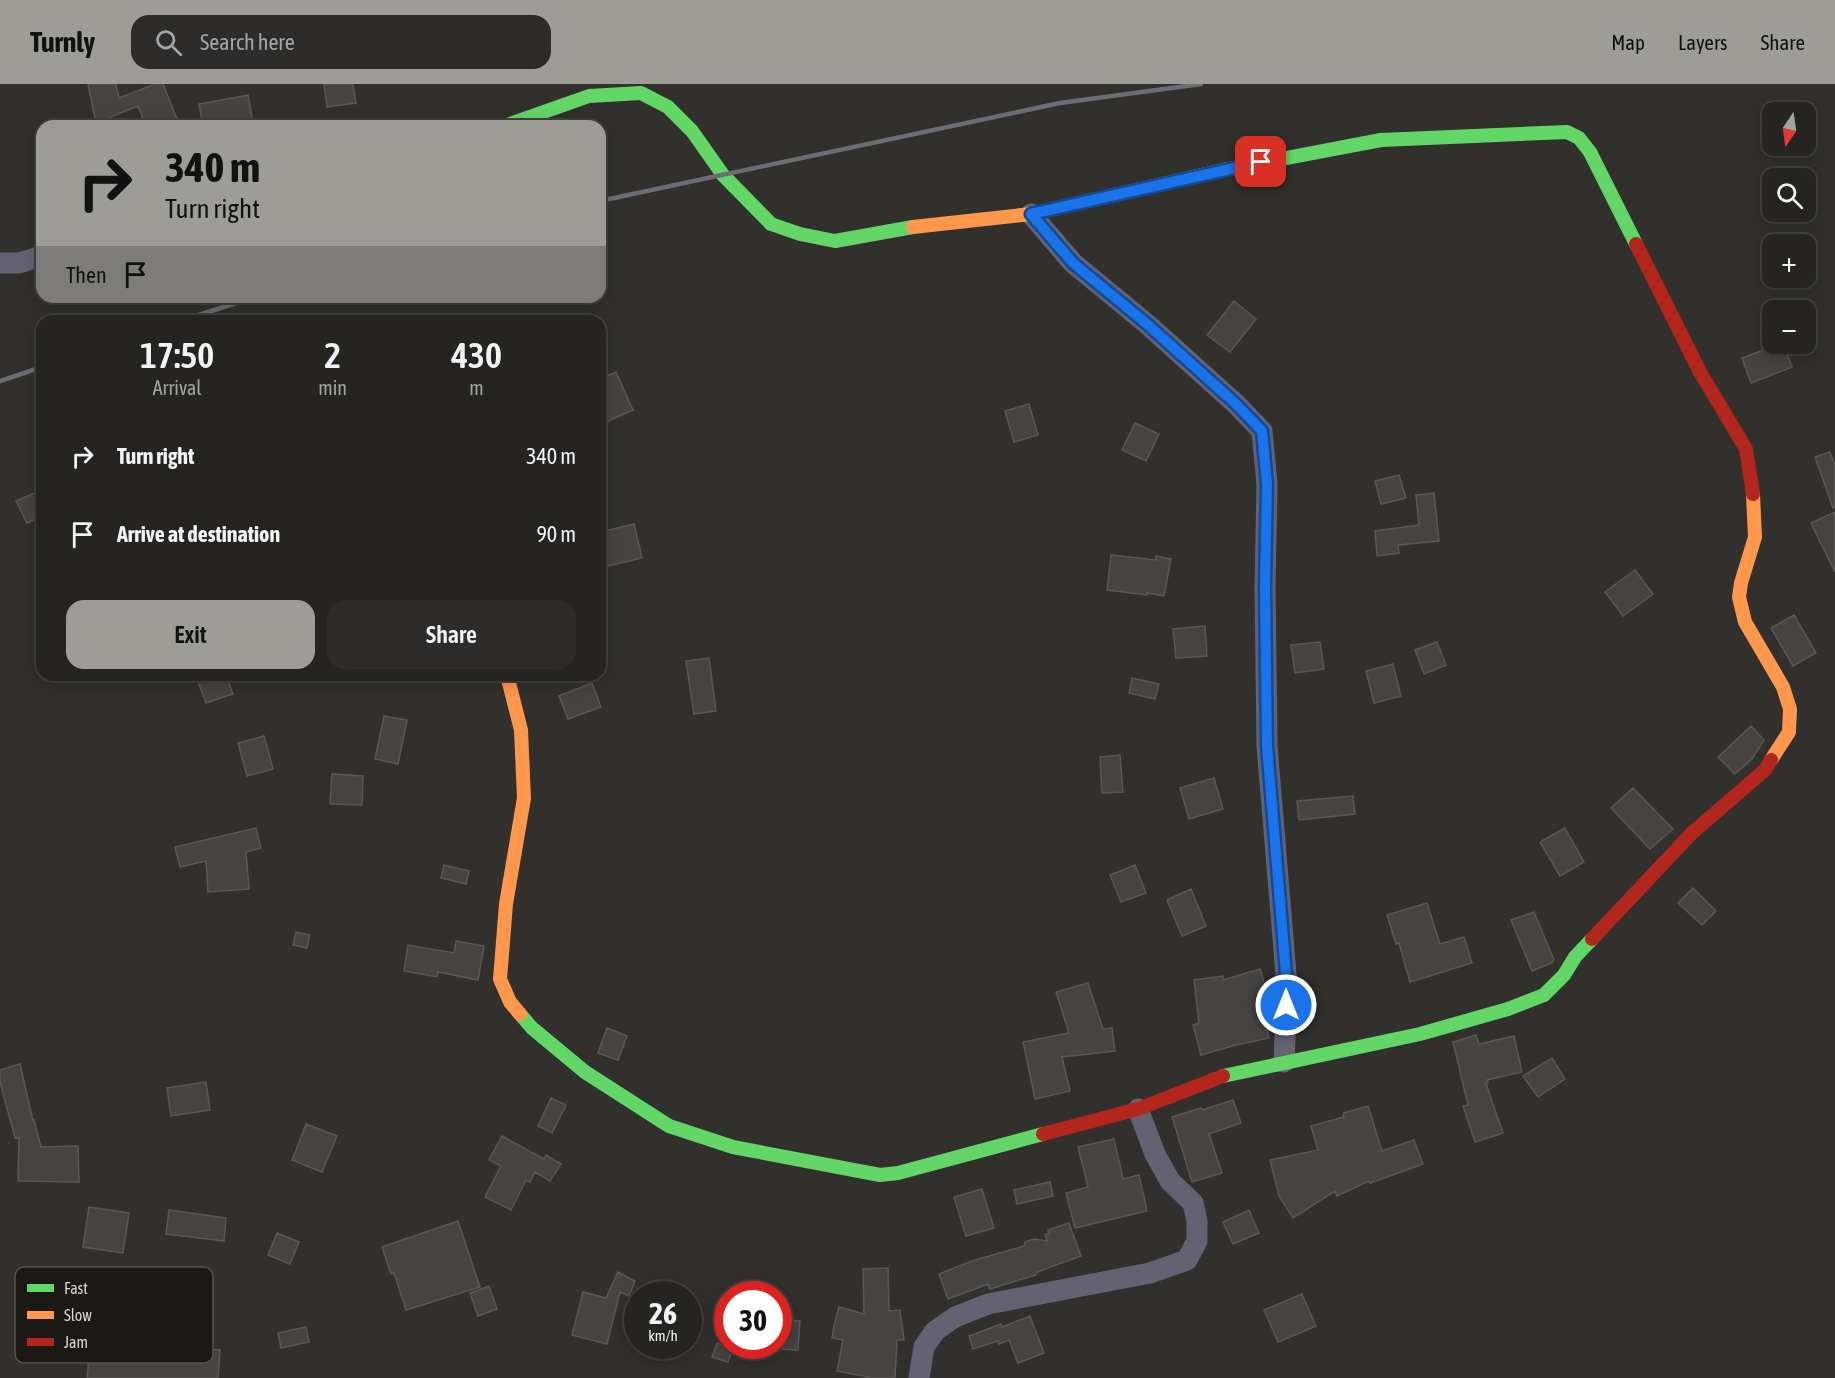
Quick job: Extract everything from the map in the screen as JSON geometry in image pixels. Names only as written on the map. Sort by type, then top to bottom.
[{"type":"street","points":[[509,681],[521,730],[524,798],[506,904],[500,979],[510,1002],[532,1028],[585,1072],[669,1126],[733,1147],[880,1175],[898,1173],[1138,1109],[1218,1077],[1420,1034],[1508,1009],[1544,995],[1564,975],[1575,957],[1692,833],[1765,770],[1789,732],[1790,709],[1783,687],[1745,622],[1739,597],[1755,537],[1755,504],[1746,449],[1700,372],[1590,152],[1579,136],[1570,131],[1381,140],[1261,162],[1031,214],[898,229],[835,241],[800,234],[771,224],[723,175],[692,131],[668,107],[641,93],[589,96],[521,120]]},
{"type":"street","points":[[1031,214],[1073,263],[1147,324],[1236,404],[1262,431],[1267,484],[1265,587],[1267,746],[1287,986],[1284,1062]]},
{"type":"street","points":[[0,263],[19,263],[36,258]]},
{"type":"street","points":[[919,1378],[924,1347],[935,1331],[955,1317],[988,1304],[1150,1273],[1187,1260],[1197,1241],[1197,1221],[1193,1203],[1170,1181],[1155,1154],[1138,1109]]},
{"type":"building","points":[[88,84],[116,84],[119,98],[155,84],[163,84],[177,119],[144,120],[138,106],[103,120],[95,120]]},
{"type":"building","points":[[324,84],[353,84],[356,103],[327,107]]},
{"type":"building","points":[[248,95],[253,120],[202,120],[199,104]]},
{"type":"building","points":[[1234,301],[1256,319],[1230,352],[1207,335]]},
{"type":"building","points":[[1762,351],[1762,354],[1787,354],[1792,367],[1751,383],[1742,358]]},
{"type":"building","points":[[616,372],[633,410],[606,422],[606,376]]},
{"type":"building","points":[[1029,404],[1038,435],[1014,442],[1005,411]]},
{"type":"building","points":[[1135,423],[1159,434],[1146,461],[1122,450]]},
{"type":"building","points":[[1830,452],[1835,465],[1835,507],[1833,508],[1815,457]]},
{"type":"building","points":[[1399,475],[1406,498],[1381,504],[1375,481]]},
{"type":"building","points":[[36,493],[36,519],[27,523],[16,501]]},
{"type":"building","points":[[1434,493],[1439,541],[1398,545],[1399,553],[1377,556],[1375,531],[1419,525],[1416,495]]},
{"type":"building","points":[[1835,512],[1835,572],[1811,523]]},
{"type":"building","points":[[634,524],[642,558],[608,566],[606,531]]},
{"type":"building","points":[[1111,555],[1156,560],[1156,556],[1171,559],[1164,596],[1107,590]]},
{"type":"building","points":[[1635,570],[1653,594],[1623,616],[1605,592]]},
{"type":"building","points":[[1794,615],[1816,653],[1793,666],[1771,628]]},
{"type":"building","points":[[1205,626],[1207,656],[1176,658],[1173,629]]},
{"type":"building","points":[[1320,642],[1324,669],[1295,673],[1291,645]]},
{"type":"building","points":[[1437,642],[1446,665],[1424,674],[1415,650]]},
{"type":"building","points":[[709,658],[716,711],[694,714],[686,661]]},
{"type":"building","points":[[1393,664],[1401,696],[1374,703],[1366,671]]},
{"type":"building","points":[[1132,678],[1159,684],[1155,699],[1129,693]]},
{"type":"building","points":[[198,681],[228,681],[233,694],[206,703]]},
{"type":"building","points":[[592,683],[601,707],[568,719],[559,696]]},
{"type":"building","points":[[384,716],[407,720],[398,764],[375,759]]},
{"type":"building","points":[[1751,726],[1764,740],[1752,759],[1735,774],[1718,757]]},
{"type":"building","points":[[264,736],[273,769],[247,776],[238,743]]},
{"type":"building","points":[[1120,755],[1123,792],[1102,793],[1100,757]]},
{"type":"building","points":[[332,774],[363,776],[362,805],[330,804]]},
{"type":"building","points":[[1214,778],[1223,809],[1189,819],[1180,788]]},
{"type":"building","points":[[1633,788],[1673,829],[1650,849],[1611,808]]},
{"type":"building","points":[[1353,796],[1355,814],[1299,820],[1297,801]]},
{"type":"building","points":[[256,828],[261,848],[246,852],[249,889],[208,892],[206,861],[180,867],[175,847]]},
{"type":"building","points":[[1565,828],[1584,862],[1560,876],[1540,842]]},
{"type":"building","points":[[444,865],[469,871],[466,884],[441,878]]},
{"type":"building","points":[[1135,865],[1146,893],[1121,902],[1110,875]]},
{"type":"building","points":[[1693,888],[1716,911],[1702,925],[1678,903]]},
{"type":"building","points":[[1191,889],[1206,926],[1182,936],[1167,900]]},
{"type":"building","points":[[1427,903],[1440,944],[1464,937],[1472,963],[1410,982],[1399,943],[1396,944],[1387,915]]},
{"type":"building","points":[[1534,912],[1554,960],[1532,971],[1511,920]]},
{"type":"building","points":[[296,932],[310,935],[307,948],[293,945]]},
{"type":"building","points":[[456,941],[484,946],[478,980],[438,972],[437,977],[404,971],[408,945],[454,953]]},
{"type":"building","points":[[1260,969],[1269,997],[1261,999],[1269,1038],[1201,1055],[1193,1025],[1199,1023],[1194,980],[1223,976],[1223,980]]},
{"type":"building","points":[[1088,983],[1103,1029],[1112,1028],[1115,1051],[1062,1057],[1070,1091],[1035,1099],[1023,1042],[1069,1033],[1056,992]]},
{"type":"building","points":[[607,1028],[627,1036],[618,1060],[598,1053]]},
{"type":"building","points":[[1476,1035],[1479,1044],[1514,1036],[1522,1072],[1487,1080],[1486,1084],[1503,1133],[1475,1142],[1463,1106],[1468,1105],[1453,1042]]},
{"type":"building","points":[[1552,1058],[1565,1079],[1538,1097],[1523,1076]]},
{"type":"building","points":[[20,1064],[41,1147],[78,1146],[79,1182],[18,1181],[19,1137],[15,1138],[0,1082],[0,1070]]},
{"type":"building","points":[[206,1082],[210,1110],[171,1116],[167,1088]]},
{"type":"building","points":[[551,1098],[566,1105],[552,1133],[538,1126]]},
{"type":"building","points":[[1233,1100],[1241,1123],[1209,1134],[1222,1173],[1192,1182],[1172,1117]]},
{"type":"building","points":[[1368,1106],[1382,1151],[1414,1140],[1423,1164],[1370,1183],[1369,1181],[1337,1196],[1335,1191],[1293,1218],[1279,1196],[1270,1160],[1318,1150],[1311,1126],[1344,1117],[1343,1113]]},
{"type":"building","points":[[306,1124],[337,1136],[322,1172],[292,1160]]},
{"type":"building","points":[[502,1136],[544,1159],[546,1155],[561,1164],[550,1181],[535,1172],[530,1182],[526,1180],[511,1210],[485,1197],[501,1166],[489,1160]]},
{"type":"building","points":[[1114,1139],[1123,1179],[1139,1175],[1147,1211],[1075,1228],[1066,1193],[1088,1187],[1078,1147]]},
{"type":"building","points":[[1050,1182],[1053,1196],[1017,1204],[1014,1190]]},
{"type":"building","points":[[982,1189],[994,1228],[966,1236],[954,1197]]},
{"type":"building","points":[[89,1207],[129,1213],[123,1253],[83,1247]]},
{"type":"building","points":[[169,1210],[226,1218],[224,1241],[166,1234]]},
{"type":"building","points":[[1249,1210],[1259,1233],[1233,1244],[1223,1222]]},
{"type":"building","points":[[458,1221],[480,1287],[406,1310],[394,1273],[391,1274],[382,1247]]},
{"type":"building","points":[[1069,1223],[1081,1256],[1037,1272],[1036,1275],[990,1289],[988,1284],[948,1299],[939,1274],[972,1261],[1024,1246],[1025,1242],[1034,1239],[1047,1241],[1045,1235],[1049,1233],[1048,1230]]},
{"type":"building","points":[[277,1233],[299,1242],[290,1264],[268,1255]]},
{"type":"building","points":[[888,1268],[889,1311],[900,1310],[904,1340],[897,1340],[895,1378],[873,1378],[837,1371],[843,1340],[832,1338],[839,1307],[864,1314],[863,1269]]},
{"type":"building","points":[[618,1272],[635,1281],[624,1281],[624,1294],[620,1292],[607,1344],[572,1335],[583,1292],[606,1298]]},
{"type":"building","points":[[489,1286],[497,1309],[478,1316],[470,1293]]},
{"type":"building","points":[[1302,1294],[1316,1326],[1278,1342],[1264,1310]]},
{"type":"building","points":[[1030,1316],[1044,1353],[1018,1363],[1009,1340],[973,1349],[969,1336]]},
{"type":"building","points":[[792,1320],[800,1321],[798,1350],[792,1350]]},
{"type":"building","points":[[306,1327],[309,1342],[281,1348],[278,1333]]},
{"type":"building","points":[[213,1349],[220,1350],[218,1378],[87,1378],[88,1363],[213,1363]]},
{"type":"railway","points":[[606,200],[1060,103],[1201,84]]},
{"type":"railway","points":[[199,315],[236,303]]},
{"type":"railway","points":[[0,381],[36,369]]},
{"type":"traffic: fast","points":[[521,120],[589,96],[641,93],[668,107],[692,131],[723,175],[771,224],[800,234],[835,241],[913,227]]},
{"type":"traffic: fast","points":[[1224,170],[1381,140],[1567,132],[1579,138],[1590,152],[1636,244]]},
{"type":"traffic: fast","points":[[1223,1076],[1420,1034],[1508,1009],[1544,995],[1564,975],[1575,957],[1592,939]]},
{"type":"traffic: fast","points":[[520,1014],[532,1028],[585,1072],[669,1126],[733,1147],[880,1175],[898,1173],[1043,1134]]},
{"type":"traffic: slow","points":[[913,227],[1031,214],[1224,170]]},
{"type":"traffic: slow","points":[[1753,494],[1755,537],[1739,597],[1745,622],[1783,687],[1790,709],[1789,732],[1771,760]]},
{"type":"traffic: slow","points":[[509,681],[521,730],[524,798],[506,904],[500,979],[510,1002],[520,1014]]},
{"type":"traffic: jam","points":[[1636,244],[1700,372],[1746,449],[1753,494]]},
{"type":"traffic: jam","points":[[1592,939],[1692,833],[1765,770],[1771,760]]},
{"type":"traffic: jam","points":[[1043,1134],[1138,1109],[1223,1076]]},
{"type":"route","points":[[1261,162],[1031,214],[1073,263],[1147,324],[1236,404],[1262,431],[1267,484],[1265,587],[1267,746],[1287,986],[1286,1005]]}]
